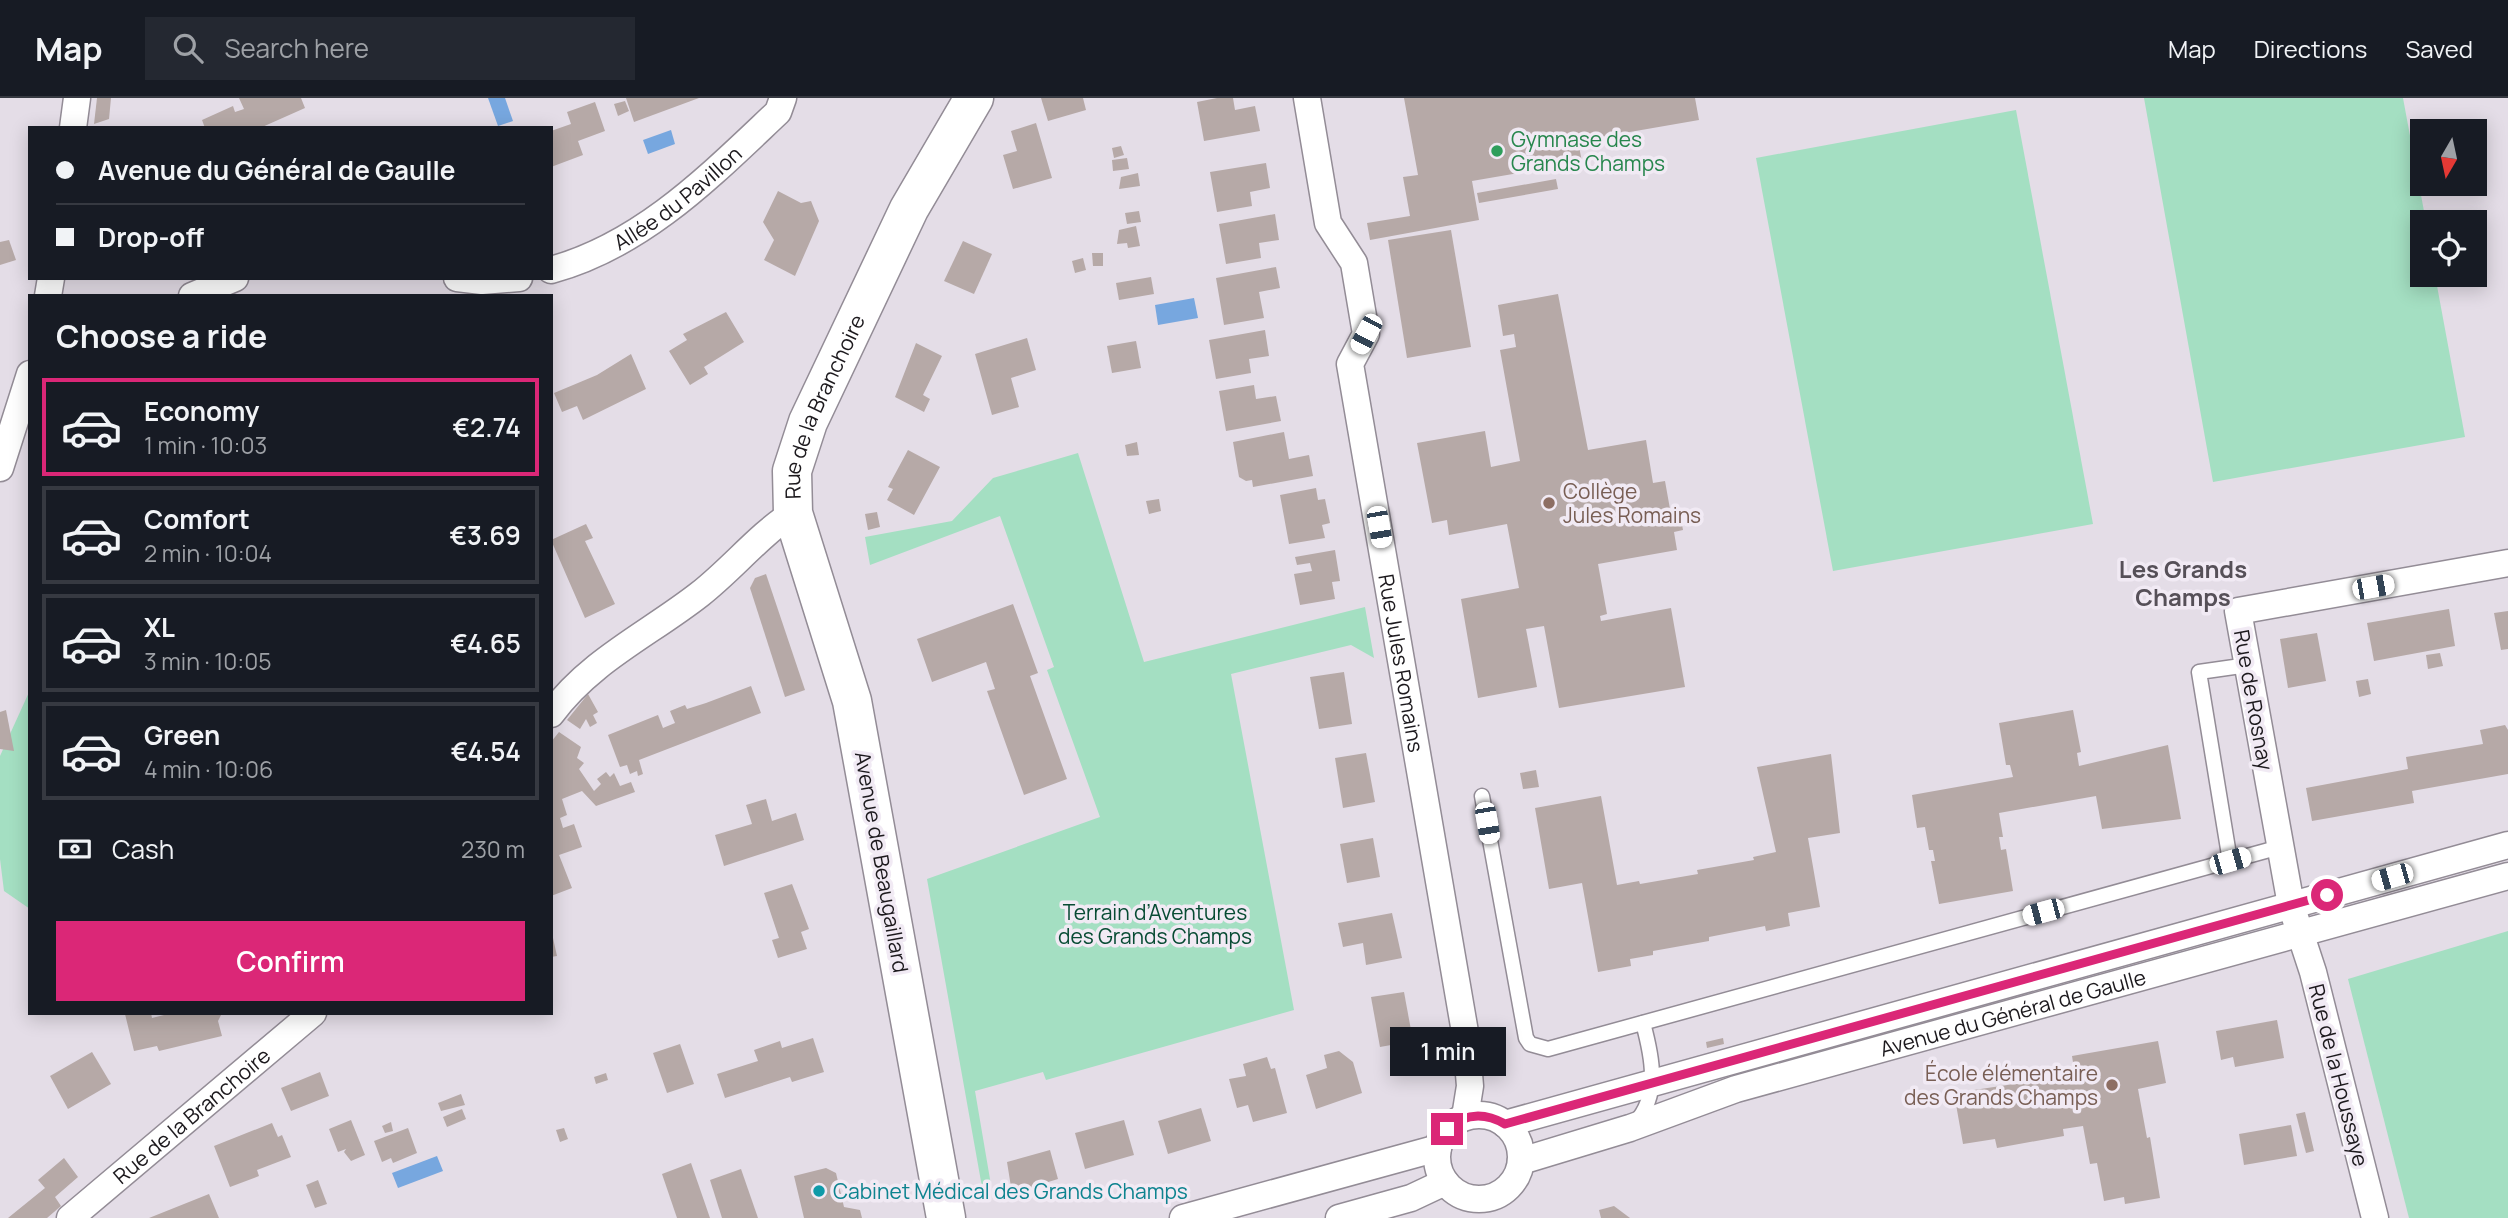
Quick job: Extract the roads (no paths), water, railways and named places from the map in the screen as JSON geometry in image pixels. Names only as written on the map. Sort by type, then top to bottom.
[{"type":"main road","name":"Rue de la Branchoire","points":[[793,513],[792,471],[802,434],[909,209],[974,98]]},
{"type":"main road","name":"Avenue de Beaugaillard","points":[[793,513],[852,701],[946,1218]]},
{"type":"street","points":[[73,126],[77,98]]},
{"type":"street","name":"Allée du Pavillon","points":[[553,269],[586,259],[652,222],[691,192],[778,112],[783,98]]},
{"type":"street","name":"Rue Jules Romains","points":[[1307,98],[1328,222],[1354,263],[1366,334],[1350,364],[1466,1038],[1470,1086],[1465,1117]]},
{"type":"street","points":[[197,294],[230,280]]},
{"type":"street","points":[[474,280],[494,280]]},
{"type":"street","points":[[0,468],[28,380]]},
{"type":"street","name":"Rue de la Branchoire","points":[[553,711],[570,689],[626,643],[700,594],[764,533],[793,513]]},
{"type":"street","name":"Rue de Rosnay","points":[[2299,934],[2280,847],[2238,611],[2508,563]]},
{"type":"street","name":"Avenue du Général de Gaulle","points":[[1505,1124],[2508,845]]},
{"type":"street","name":"Avenue du Général de Gaulle","points":[[1521,1161],[1630,1128],[1736,1089],[2508,876]]},
{"type":"street","name":"Rue de la Houssaye","points":[[2299,934],[2313,972],[2375,1218]]},
{"type":"street","name":"Rue de la Branchoire","points":[[70,1218],[311,1015]]},
{"type":"street","points":[[1486,1115],[1505,1124],[1518,1140],[1521,1161],[1511,1184],[1492,1208],[1461,1195],[1445,1182],[1437,1160],[1438,1148],[1447,1129],[1465,1117],[1486,1115]]},
{"type":"street","points":[[1183,1218],[1438,1148]]},
{"type":"street","points":[[1339,1218],[1411,1198],[1445,1182]]},
{"type":"lane","points":[[2230,861],[2199,672],[2248,665]]},
{"type":"lane","points":[[1482,796],[1525,1038],[1530,1044],[1541,1049],[1555,1049],[2280,847]]},
{"type":"lane","points":[[1630,1128],[1643,1114],[1653,1082],[1653,1060],[1643,1023]]},
{"type":"water","points":[[488,98],[505,98],[513,121],[498,126]]},
{"type":"water","points":[[671,130],[675,144],[648,154],[643,140]]},
{"type":"water","points":[[1194,298],[1198,318],[1158,325],[1155,305]]},
{"type":"water","points":[[437,1156],[443,1171],[398,1188],[392,1173]]},
{"type":"place","name":"Gymnase des Grands Champs","points":[[1497,151]]},
{"type":"place","name":"Collège Jules Romains","points":[[1549,503]]},
{"type":"place","name":"École élémentaire des Grands Champs","points":[[2112,1085]]},
{"type":"place","name":"Cabinet Médical des Grands Champs","points":[[819,1191]]},
{"type":"district","name":"Les Grands Champs","points":[[2183,582]]},
{"type":"park label","name":"Terrain d’Aventures des Grands Champs","points":[[1155,924]]}]
